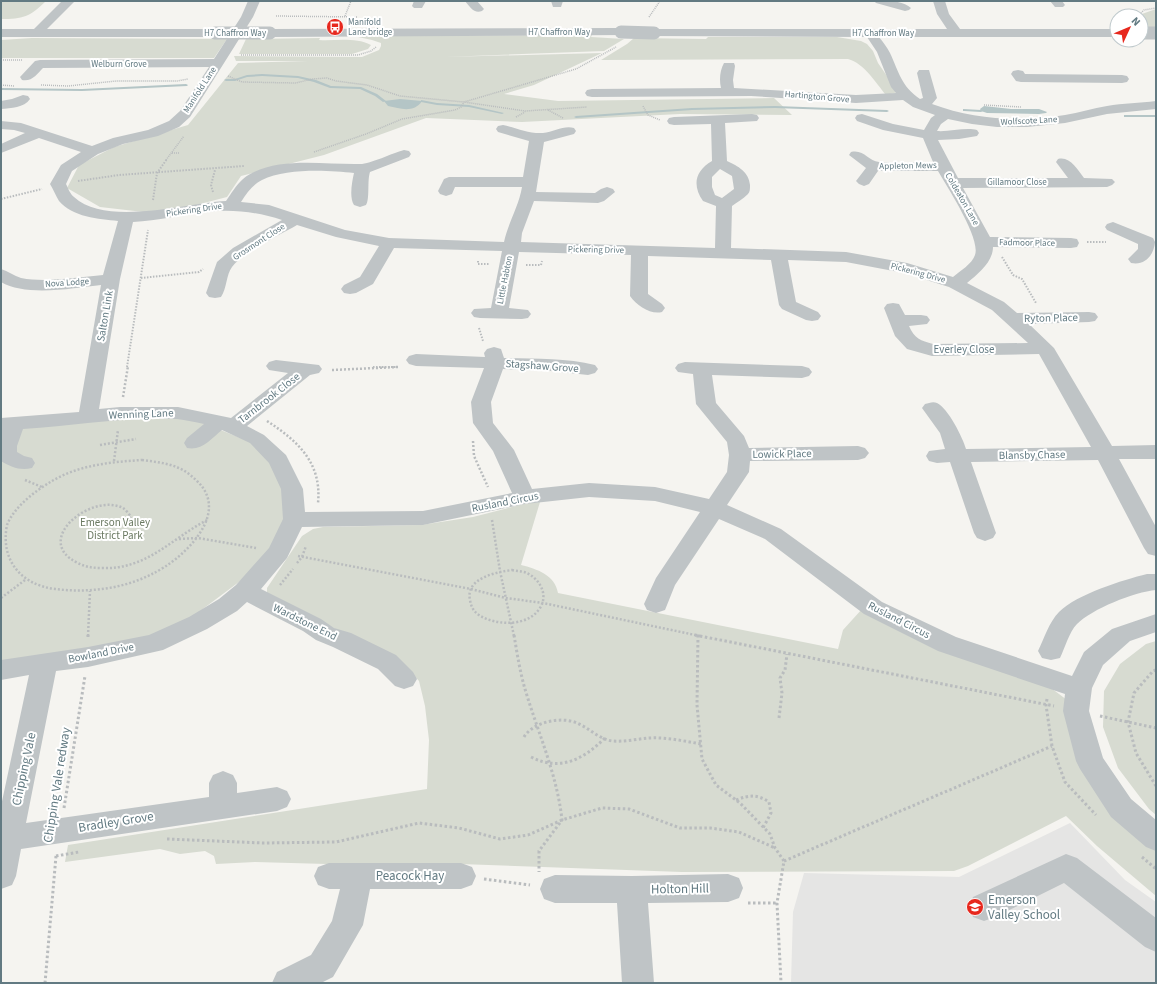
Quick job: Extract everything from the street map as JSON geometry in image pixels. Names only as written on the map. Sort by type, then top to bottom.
[{"type":"street","points":[[37,33],[54,18],[69,1]]},
{"type":"street","name":"Manifold Lane","points":[[93,151],[154,132],[174,124],[185,114],[247,17],[254,1]]},
{"type":"street","points":[[880,1],[905,8]]},
{"type":"street","points":[[939,1],[940,8],[947,21],[958,33]]},
{"type":"street","points":[[1,30],[33,24],[54,18]]},
{"type":"street","points":[[889,33],[930,26],[947,21]]},
{"type":"street","name":"H7 Chaffron Way","points":[[1,35],[37,33],[270,33],[621,38],[654,33],[1109,33]]},
{"type":"street","name":"Wolfscote Lane","points":[[871,33],[883,52],[898,87],[906,96],[918,104],[946,114],[972,120],[997,123],[1026,123],[1065,119],[1107,110],[1156,105]]},
{"type":"street","points":[[883,52],[888,46],[932,33]]},
{"type":"street","name":"Welburn Grove","points":[[27,77],[40,64],[220,59]]},
{"type":"street","points":[[728,93],[726,80],[728,69],[742,72]]},
{"type":"street","points":[[918,104],[928,101],[930,98],[924,81],[924,73]]},
{"type":"street","points":[[1018,74],[1021,78],[1072,80],[1122,79]]},
{"type":"street","points":[[1072,80],[1088,98],[1107,110]]},
{"type":"street","name":"Hartington Grove","points":[[592,93],[621,89],[773,93],[847,100],[882,100],[906,96]]},
{"type":"street","points":[[1,105],[15,103],[23,99]]},
{"type":"street","points":[[928,134],[936,121],[946,114]]},
{"type":"street","points":[[674,121],[752,118]]},
{"type":"street","points":[[862,118],[902,130],[928,134],[959,136],[972,133]]},
{"type":"street","points":[[718,119],[720,163]]},
{"type":"street","points":[[1,125],[16,126],[93,151]]},
{"type":"street","points":[[503,129],[525,137],[537,138],[554,136],[569,131]]},
{"type":"street","points":[[1,149],[38,133]]},
{"type":"street","name":"Coldeaton Lane","points":[[928,134],[943,166],[980,231],[984,242]]},
{"type":"street","name":"Little Habton","points":[[499,312],[514,233],[529,189],[537,138]]},
{"type":"street","name":"Pickering Drive","points":[[93,151],[66,168],[58,184],[66,199],[80,209],[99,214],[128,217],[151,216],[234,202],[268,210],[342,234],[389,243],[512,248],[846,257],[907,268],[955,283],[998,306],[1045,348],[1106,454],[1156,548]]},
{"type":"street","points":[[234,202],[247,182],[258,176],[278,171],[328,166],[364,169],[397,155]]},
{"type":"street","name":"Appleton Mews","points":[[856,156],[874,167],[943,166]]},
{"type":"street","points":[[1063,162],[1080,182]]},
{"type":"street","points":[[720,163],[711,168],[704,177],[704,187],[710,198],[724,204]]},
{"type":"street","points":[[720,163],[732,168],[740,174],[743,183],[742,191],[724,204]]},
{"type":"street","name":"Appleton Mews","points":[[864,181],[874,167]]},
{"type":"street","points":[[342,194],[359,198],[361,174],[364,169]]},
{"type":"street","points":[[446,190],[449,182],[529,189],[572,198],[598,198],[607,192]]},
{"type":"street","name":"Gillamoor Close","points":[[953,183],[1107,182]]},
{"type":"street","points":[[723,253],[724,204]]},
{"type":"street","name":"Salton Link","points":[[89,410],[111,279],[124,224],[128,217]]},
{"type":"street","name":"Grosmont Close","points":[[215,293],[216,266],[295,219]]},
{"type":"street","points":[[1112,227],[1151,242],[1146,251],[1137,259]]},
{"type":"street","points":[[955,283],[966,276],[983,256],[984,242]]},
{"type":"street","name":"Fadmoor Place","points":[[984,242],[1071,243]]},
{"type":"street","points":[[350,289],[367,280],[389,243]]},
{"type":"street","points":[[640,251],[639,296],[656,308]]},
{"type":"street","points":[[780,255],[788,305],[812,316]]},
{"type":"street","name":"Nova Lodge","points":[[1,274],[3,277],[23,283],[49,285],[111,279]]},
{"type":"street","name":"Little Habton","points":[[480,313],[499,312],[522,314]]},
{"type":"street","name":"Everley Close","points":[[921,320],[895,315],[904,336],[914,345],[932,350],[1045,348]]},
{"type":"street","name":"Ryton Place","points":[[1013,319],[1090,317]]},
{"type":"street","name":"Stagshaw Grove","points":[[416,360],[495,358],[551,365],[587,372]]},
{"type":"street","name":"Stagshaw Grove","points":[[495,358],[481,402],[483,423],[503,450],[525,497]]},
{"type":"street","name":"Tarnbrook Close","points":[[276,366],[311,369]]},
{"type":"street","name":"Lowick Place","points":[[714,508],[738,472],[740,455],[737,441],[706,404],[694,368],[781,378],[802,372]]},
{"type":"street","name":"Tarnbrook Close","points":[[194,443],[226,424],[251,413],[311,369]]},
{"type":"street","points":[[932,408],[950,432],[985,533]]},
{"type":"street","name":"Wenning Lane","points":[[8,424],[89,410],[120,413],[178,412],[226,424],[257,439],[278,460],[304,519]]},
{"type":"street","points":[[8,424],[6,446],[7,455],[18,462],[24,462]]},
{"type":"street","name":"Lowick Place","points":[[740,455],[823,447],[858,453]]},
{"type":"street","name":"Blansby Chase","points":[[937,456],[1156,452]]},
{"type":"street","name":"Rusland Circus","points":[[304,519],[423,518],[525,497],[589,490],[655,494],[714,508],[773,534],[873,608],[947,644],[1077,700]]},
{"type":"street","points":[[655,589],[714,508]]},
{"type":"street","name":"Bowland Drive","points":[[1,670],[45,662],[86,671],[154,643],[192,616],[254,596],[279,552],[304,519]]},
{"type":"street","points":[[1051,651],[1067,619],[1096,602],[1135,586],[1156,582]]},
{"type":"street","name":"Wardstone End","points":[[254,596],[312,625],[325,634],[342,640],[387,662],[404,679]]},
{"type":"street","points":[[1156,623],[1121,635],[1093,659],[1077,700],[1090,761],[1121,808],[1156,838]]},
{"type":"street","name":"Chipping Vale","points":[[1,876],[45,662]]},
{"type":"street","name":"Bradley Grove","points":[[10,838],[58,844],[223,794],[277,799]]},
{"type":"street","points":[[984,907],[1066,866],[1156,937]]},
{"type":"street","name":"Peacock Hay","points":[[288,983],[322,966],[346,925],[344,876],[461,876]]},
{"type":"street","name":"Holton Hill","points":[[547,888],[632,890],[728,888]]},
{"type":"street","points":[[632,890],[638,983]]},
{"type":"path","points":[[345,16],[351,1]]},
{"type":"path","points":[[648,18],[660,1]]},
{"type":"path","points":[[309,153],[402,120],[455,110],[462,106],[464,102],[576,69],[621,38]]},
{"type":"path","points":[[220,59],[358,55],[371,51],[376,46],[372,42]]},
{"type":"path","points":[[234,77],[242,82],[296,83],[312,79]]},
{"type":"path","points":[[38,85],[74,85],[116,81],[177,81],[209,78]]},
{"type":"path","points":[[1,85],[14,86]]},
{"type":"path","points":[[978,105],[1027,107]]},
{"type":"path","points":[[643,107],[648,115]]},
{"type":"path","points":[[172,153],[179,153]]},
{"type":"path","points":[[157,173],[215,170],[251,165]]},
{"type":"path","points":[[215,170],[211,185],[213,192],[226,200],[234,202]]},
{"type":"path","points":[[984,242],[997,249],[1013,275],[1022,280],[1044,317]]},
{"type":"path","points":[[141,278],[199,272],[216,266]]},
{"type":"path","points":[[311,369],[329,371],[375,367],[411,367],[416,360]]},
{"type":"path","points":[[89,410],[130,399]]},
{"type":"path","points":[[251,413],[269,422],[292,438],[311,462],[317,482],[319,498],[304,519],[302,557],[286,578],[254,596]]},
{"type":"path","points":[[100,445],[136,439]]},
{"type":"path","points":[[142,460],[167,464],[188,472],[202,485],[209,501],[208,520],[198,538],[179,557],[154,574],[123,585],[90,591],[54,590],[25,580],[9,565],[2,546],[7,525],[20,505],[42,487],[64,475],[89,466],[114,461],[142,460]]},
{"type":"path","points":[[461,876],[547,888],[539,851],[562,820],[560,801],[551,766],[525,689],[500,571],[490,505]]},
{"type":"path","points":[[120,525],[127,522],[131,517],[129,513],[119,507],[100,506],[77,515],[69,522],[60,536],[60,544],[64,551],[79,564],[115,569],[137,562],[179,539],[190,528],[208,520]]},
{"type":"path","points":[[179,539],[198,538],[279,552],[471,589],[506,598],[543,603],[787,654],[1077,700],[1128,722],[1156,728]]},
{"type":"path","points":[[512,570],[524,572],[534,578],[541,585],[544,594],[543,603],[531,616],[511,623],[492,621],[477,614],[471,606],[469,598],[471,589],[482,577],[500,571],[512,570]]},
{"type":"path","points":[[1,598],[25,580]]},
{"type":"path","name":"Chipping Vale redway","points":[[45,983],[58,844],[86,671],[90,591]]},
{"type":"path","points":[[698,635],[697,705],[702,744],[702,759],[716,785],[736,800],[770,834],[775,848],[784,861],[777,903],[781,983]]},
{"type":"path","points":[[779,718],[782,693],[780,678],[785,670],[787,654]]},
{"type":"path","points":[[1156,670],[1153,671],[1134,693],[1128,722],[1136,753],[1156,786]]},
{"type":"path","points":[[524,737],[528,730],[538,725],[556,722],[576,722],[598,736],[611,741],[628,742],[658,739],[680,740],[702,744]]},
{"type":"path","points":[[531,757],[540,763],[551,766],[583,756],[597,748],[605,738]]},
{"type":"path","points":[[784,861],[1052,746]]},
{"type":"path","points":[[736,800],[750,795],[760,795],[769,802],[771,813],[763,828]]},
{"type":"path","points":[[160,839],[263,843],[336,842],[419,823],[459,828],[500,839],[528,835],[562,820],[602,808],[629,810],[680,828],[710,828],[739,832],[775,848]]},
{"type":"path","points":[[58,844],[86,851]]},
{"type":"shaded area","points":[[400,99],[422,101],[419,105],[411,109],[407,109],[388,106],[384,101]]},
{"type":"shaded area","points":[[984,106],[1011,109],[1039,109],[1047,112],[1039,114],[987,113],[981,111],[980,109]]},
{"type":"shaded area","name":"Emerson Valley School","points":[[1070,823],[1125,880],[1156,902],[1156,983],[791,983],[793,912],[804,873],[959,877]]},
{"type":"green space","points":[[1,1],[46,1],[31,14],[21,18],[1,19]]},
{"type":"green space","points":[[1156,9],[1156,29],[1149,29],[1149,11]]},
{"type":"green space","points":[[592,35],[591,37],[624,39],[604,51],[445,57],[602,53],[534,85],[504,94],[558,101],[774,98],[792,115],[680,114],[522,122],[426,118],[324,155],[241,176],[227,197],[161,214],[100,207],[67,188],[79,165],[114,147],[188,125],[238,63],[308,61],[236,61],[234,56],[362,57],[379,50],[381,46],[381,43],[358,37]]},
{"type":"green space","points":[[708,37],[837,37],[861,41],[867,44],[873,51],[878,63],[898,92],[886,95],[864,69],[854,61],[848,59],[601,60],[634,38],[706,39]]},
{"type":"green space","points":[[32,38],[227,39],[214,58],[1,58],[1,40]]},
{"type":"green space","points":[[320,38],[319,40],[359,41],[371,45],[368,49],[352,54],[239,54],[246,39]]},
{"type":"green space","name":"Emerson Valley District Park","points":[[178,413],[253,443],[292,489],[279,552],[172,632],[1,671],[1,423]]},
{"type":"green space","points":[[540,502],[521,565],[539,571],[549,577],[558,593],[838,649],[843,630],[862,609],[1043,682],[1067,700],[1156,847],[1156,896],[1097,846],[1066,816],[968,866],[954,871],[682,872],[431,863],[327,864],[255,862],[216,864],[214,856],[205,851],[180,854],[160,849],[65,862],[68,845],[427,789],[429,740],[425,706],[419,681],[402,662],[267,595],[267,588],[302,536],[313,529],[323,527],[421,525],[473,517],[524,504]]},
{"type":"green space","points":[[1156,641],[1156,815],[1149,809],[1118,768],[1103,727],[1104,691],[1120,664],[1146,644]]},
{"type":"waterway","points":[[226,80],[235,80],[247,76],[262,75],[298,77],[315,81],[330,87],[361,88],[376,95],[384,101]]},
{"type":"waterway","points":[[1,89],[82,90],[186,85]]},
{"type":"waterway","points":[[422,101],[437,104],[469,106],[502,113]]},
{"type":"waterway","points":[[576,117],[692,109],[775,107],[887,111]]},
{"type":"waterway","points":[[964,110],[981,111]]},
{"type":"waterway","points":[[1125,116],[1156,116]]},
{"type":"place","name":"Manifold Lane bridge","points":[[335,27]]},
{"type":"place","name":"Emerson Valley School","points":[[975,907]]}]
